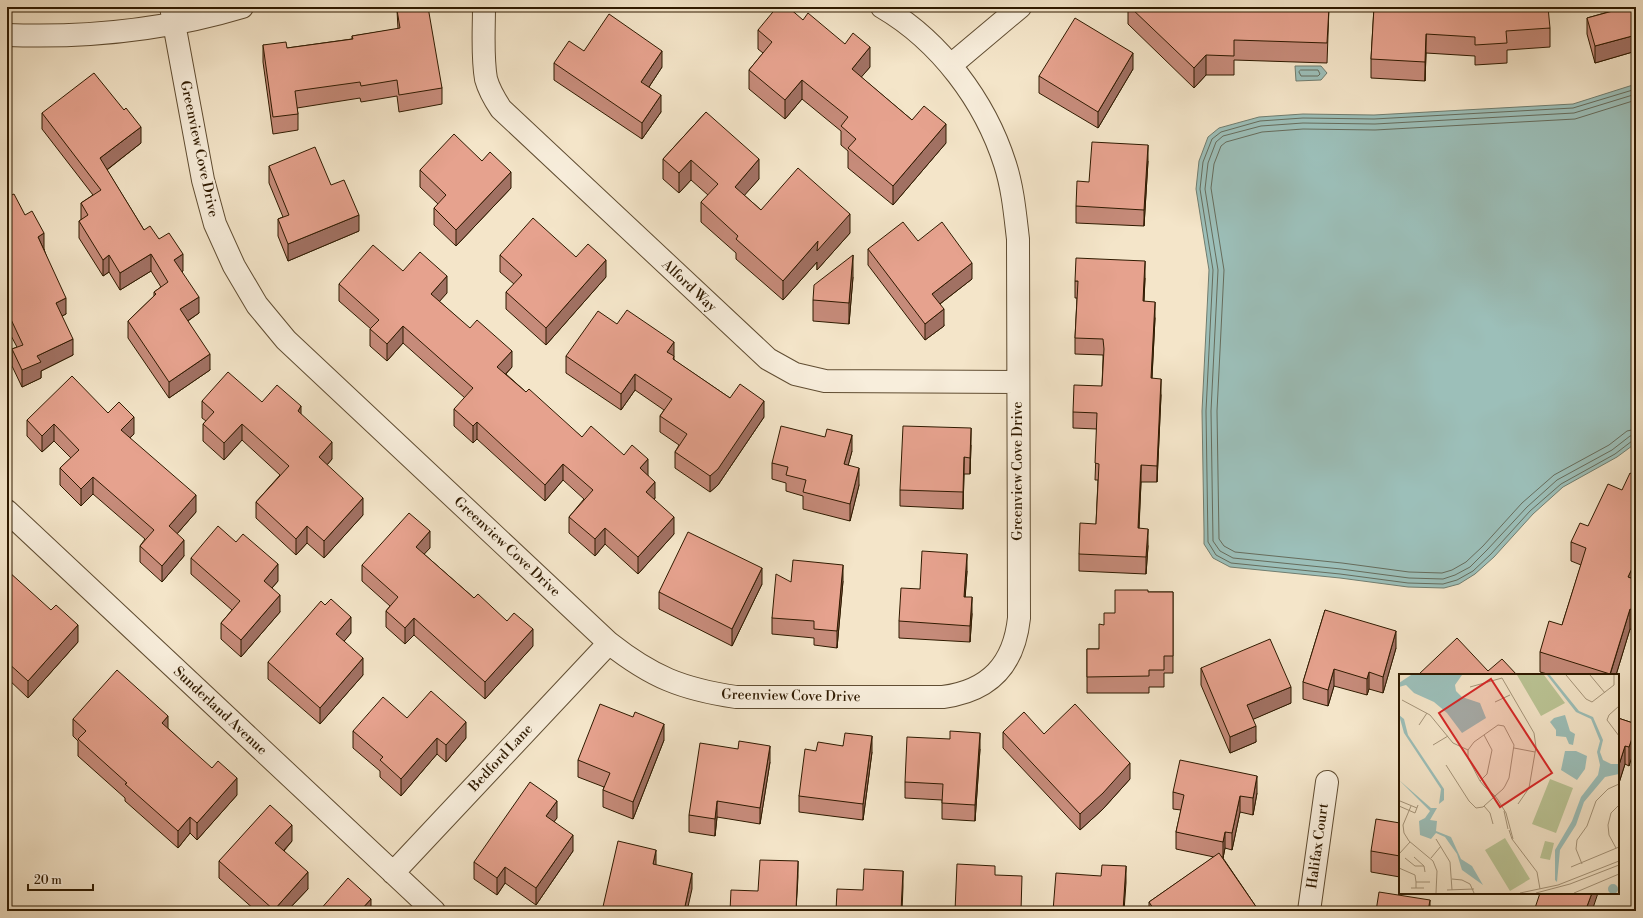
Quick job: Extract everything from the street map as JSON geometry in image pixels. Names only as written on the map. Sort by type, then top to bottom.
[{"type":"street","points":[[7,35],[45,37],[107,33],[172,16],[242,7]]},
{"type":"street","name":"Alford Way","points":[[484,7],[484,63],[486,80],[492,95],[501,109],[768,358],[795,374],[825,381],[1018,382]]},
{"type":"street","name":"Greenview Cove Drive","points":[[172,16],[203,180],[215,224],[234,266],[257,305],[286,340],[609,643],[642,668],[672,682],[703,692],[736,697],[943,697],[972,691],[985,684],[1006,662],[1013,649],[1018,629],[1018,239],[1014,202],[1005,165],[992,129],[973,96],[951,65],[921,35],[882,7]]},
{"type":"street","points":[[951,65],[1020,7]]},
{"type":"street","name":"Sunderland Avenue","points":[[7,511],[434,911]]},
{"type":"street","name":"Bedford Lane","points":[[393,873],[609,643]]},
{"type":"street","name":"Halifax Court","points":[[1309,911],[1327,782]]},
{"type":"water","points":[[1295,66],[1321,66],[1327,73],[1321,80],[1296,81]]},
{"type":"water","points":[[1636,84],[1636,443],[1617,457],[1563,487],[1533,514],[1494,557],[1475,574],[1459,584],[1444,588],[1408,587],[1340,578],[1230,567],[1213,558],[1204,544],[1202,411],[1209,270],[1196,189],[1199,161],[1208,137],[1219,128],[1259,117],[1303,114],[1374,115],[1573,104]]},
{"type":"building","points":[[428,7],[442,88],[399,95],[397,80],[361,86],[360,82],[295,91],[298,114],[273,117],[263,45],[286,42],[287,48],[353,39],[352,36],[400,28],[397,10]]},
{"type":"building","points":[[777,7],[788,7],[803,20],[808,13],[845,44],[853,33],[870,47],[852,69],[912,120],[924,106],[946,124],[893,186],[848,148],[856,139],[841,126],[848,117],[802,80],[785,100],[749,70],[772,42],[758,30]]},
{"type":"building","points":[[1130,7],[1329,7],[1327,43],[1234,40],[1234,56],[1206,55],[1194,68]]},
{"type":"building","points":[[1374,7],[1548,7],[1550,28],[1506,31],[1507,43],[1475,45],[1475,37],[1426,34],[1425,62],[1371,59]]},
{"type":"building","points":[[1619,7],[1636,7],[1636,35],[1595,46],[1587,18],[1620,9]]},
{"type":"building","points":[[609,14],[662,51],[641,82],[661,95],[642,123],[554,63],[569,41],[584,51]]},
{"type":"building","points":[[1075,18],[1133,53],[1098,112],[1039,76]]},
{"type":"building","points":[[94,73],[124,110],[126,108],[141,127],[100,158],[144,230],[150,226],[159,239],[169,233],[183,254],[174,260],[199,297],[180,309],[210,354],[169,382],[128,321],[156,294],[154,292],[168,282],[151,254],[120,273],[109,255],[103,260],[79,221],[88,215],[81,203],[101,190],[42,113]]},
{"type":"building","points":[[706,112],[759,159],[735,187],[761,210],[798,168],[850,214],[817,251],[818,241],[783,281],[736,239],[738,236],[701,202],[718,184],[691,160],[679,173],[663,159]]},
{"type":"building","points":[[454,134],[482,161],[490,152],[511,172],[456,230],[434,208],[446,195],[420,170]]},
{"type":"building","points":[[1092,142],[1148,145],[1144,210],[1076,206],[1077,181],[1089,182]]},
{"type":"building","points":[[315,147],[331,185],[344,180],[359,215],[288,244],[278,219],[289,215],[269,166]]},
{"type":"building","points":[[14,194],[25,215],[32,211],[44,233],[38,237],[66,298],[56,303],[73,339],[37,356],[41,362],[22,370],[12,349],[23,345],[8,313],[7,314],[7,197]]},
{"type":"building","points":[[533,218],[576,257],[588,244],[606,260],[546,328],[506,292],[522,275],[500,255]]},
{"type":"building","points":[[903,222],[918,241],[942,222],[972,263],[932,294],[944,309],[925,324],[868,249]]},
{"type":"building","points":[[373,245],[403,271],[420,252],[447,276],[431,294],[470,328],[477,320],[512,351],[497,367],[526,392],[529,389],[582,437],[591,426],[624,455],[632,445],[648,459],[640,468],[655,482],[646,492],[674,517],[638,557],[605,528],[595,539],[569,517],[593,490],[563,464],[545,485],[477,422],[473,426],[454,409],[473,388],[403,326],[387,344],[370,329],[379,320],[339,284]]},
{"type":"building","points":[[853,255],[849,303],[813,300],[814,285]]},
{"type":"building","points":[[1076,258],[1145,261],[1143,301],[1155,302],[1151,378],[1161,379],[1157,466],[1141,465],[1138,528],[1148,529],[1146,557],[1079,554],[1080,523],[1096,524],[1099,464],[1095,463],[1097,413],[1073,412],[1074,385],[1102,386],[1104,349],[1103,339],[1075,338],[1078,281],[1075,281]]},
{"type":"building","points":[[627,310],[674,342],[667,352],[674,356],[673,359],[730,398],[740,384],[764,401],[718,469],[710,476],[675,452],[687,434],[660,416],[672,399],[635,374],[621,394],[566,356],[598,311],[617,324]]},
{"type":"building","points":[[228,372],[262,402],[277,385],[301,406],[298,411],[332,442],[319,457],[363,498],[324,541],[307,526],[296,539],[256,502],[289,466],[242,424],[224,443],[203,424],[214,412],[202,401]]},
{"type":"building","points":[[72,376],[108,413],[119,402],[134,417],[121,430],[196,495],[169,526],[184,540],[162,566],[140,546],[154,530],[93,477],[81,489],[60,468],[79,450],[54,424],[42,436],[27,420]]},
{"type":"building","points":[[781,426],[825,437],[827,429],[852,435],[844,464],[859,468],[850,504],[803,492],[806,480],[786,475],[788,467],[772,463]]},
{"type":"building","points":[[903,426],[971,428],[970,458],[964,457],[963,492],[900,490]]},
{"type":"building","points":[[1630,473],[1636,476],[1636,560],[1628,577],[1636,580],[1636,611],[1630,609],[1610,674],[1540,652],[1549,621],[1562,625],[1586,548],[1571,542],[1580,523],[1588,526],[1608,484],[1622,490]]},
{"type":"building","points":[[409,513],[430,531],[416,547],[474,598],[478,594],[507,621],[514,613],[533,629],[485,682],[414,618],[405,628],[386,611],[398,597],[362,565]]},
{"type":"building","points":[[218,526],[236,542],[243,534],[278,564],[264,581],[280,595],[241,640],[221,623],[240,601],[191,558]]},
{"type":"building","points":[[688,532],[762,568],[732,629],[659,592]]},
{"type":"building","points":[[922,551],[967,554],[964,597],[972,597],[970,626],[899,621],[901,588],[920,589]]},
{"type":"building","points":[[793,560],[843,565],[837,631],[814,629],[814,621],[772,618],[776,574],[791,582]]},
{"type":"building","points":[[7,565],[10,568],[8,571],[51,610],[56,605],[78,625],[28,681],[7,662]]},
{"type":"building","points":[[1115,590],[1173,592],[1173,656],[1164,656],[1164,670],[1149,670],[1149,676],[1087,677],[1087,649],[1099,649],[1099,624],[1104,625],[1104,613],[1115,613]]},
{"type":"building","points":[[331,599],[351,617],[336,634],[363,658],[320,708],[268,662],[321,601],[325,605]]},
{"type":"building","points":[[1325,610],[1396,631],[1383,677],[1369,672],[1367,679],[1334,669],[1328,690],[1303,682]]},
{"type":"building","points":[[1457,638],[1488,671],[1502,659],[1516,674],[1419,674]]},
{"type":"building","points":[[1270,639],[1291,687],[1247,705],[1256,726],[1230,737],[1201,668]]},
{"type":"building","points":[[117,670],[168,716],[162,723],[212,768],[218,761],[237,778],[197,823],[190,817],[178,831],[125,784],[127,783],[78,739],[86,731],[73,719]]},
{"type":"building","points":[[431,691],[466,722],[446,745],[437,738],[401,779],[380,760],[383,757],[353,731],[383,697],[407,718]]},
{"type":"building","points":[[600,704],[633,717],[635,712],[664,724],[633,802],[603,790],[610,773],[578,760]]},
{"type":"building","points":[[1075,704],[1130,763],[1103,793],[1080,814],[1003,732],[1024,712],[1044,734]]},
{"type":"building","points":[[1619,718],[1636,724],[1629,747],[1625,746],[1619,765]]},
{"type":"building","points":[[950,731],[980,733],[975,805],[942,803],[943,784],[905,782],[907,737],[950,739]]},
{"type":"building","points":[[845,733],[872,736],[863,804],[799,796],[805,749],[816,751],[818,742],[843,746]]},
{"type":"building","points":[[739,741],[770,746],[760,808],[717,801],[715,819],[689,815],[700,743],[738,749]]},
{"type":"building","points":[[1180,760],[1257,776],[1253,798],[1240,796],[1232,833],[1225,832],[1223,842],[1176,832],[1184,795],[1173,792]]},
{"type":"building","points":[[530,782],[557,801],[546,816],[573,835],[536,888],[505,867],[497,878],[474,862]]},
{"type":"building","points":[[270,805],[292,825],[275,843],[308,872],[274,910],[219,861]]},
{"type":"building","points":[[1376,819],[1399,823],[1399,856],[1371,851]]},
{"type":"building","points":[[618,841],[656,850],[653,864],[692,873],[684,911],[602,911]]},
{"type":"building","points":[[1219,853],[1259,911],[1155,911],[1149,902]]},
{"type":"building","points":[[760,860],[798,861],[796,911],[730,911],[731,890],[758,891]]},
{"type":"building","points":[[957,864],[995,866],[995,875],[1022,876],[1021,911],[955,911]]},
{"type":"building","points":[[1102,865],[1126,866],[1123,911],[1053,911],[1056,873],[1101,876]]},
{"type":"building","points":[[864,869],[903,871],[901,911],[836,911],[837,889],[863,890]]},
{"type":"building","points":[[348,878],[371,899],[360,911],[319,911]]},
{"type":"building","points":[[1379,892],[1430,900],[1428,911],[1376,911]]},
{"type":"building","points":[[1540,894],[1592,894],[1586,909],[1588,909],[1587,911],[1534,911]]}]
